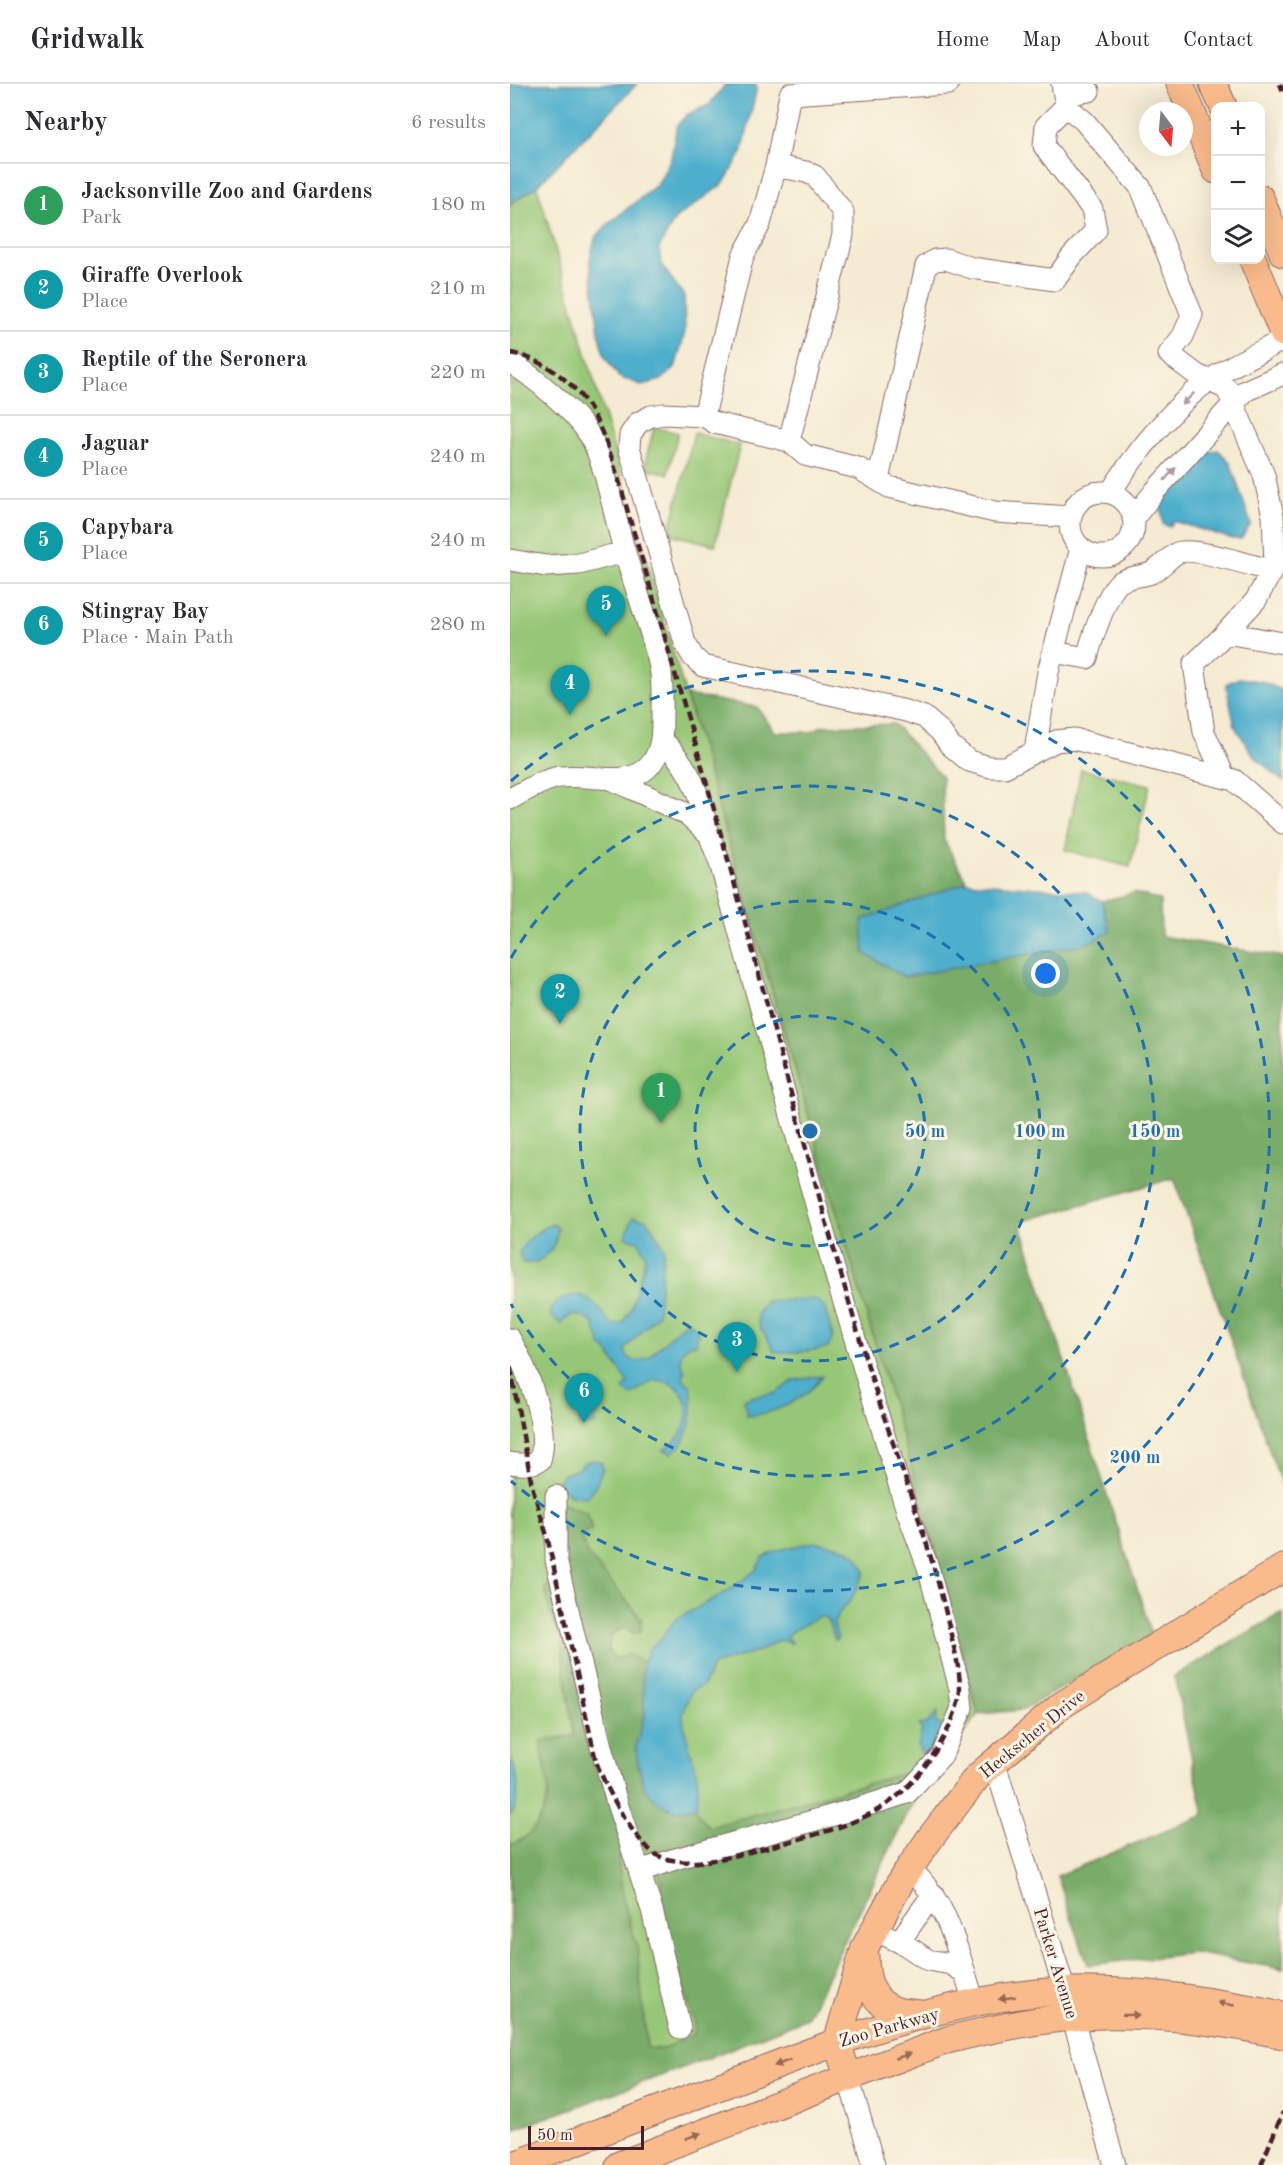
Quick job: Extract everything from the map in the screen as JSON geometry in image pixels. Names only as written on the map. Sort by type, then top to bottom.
[{"type":"main road","points":[[1180,84],[1211,160]]},
{"type":"main road","points":[[1213,84],[1221,102]]},
{"type":"main road","points":[[1265,210],[1283,253]]},
{"type":"main road","points":[[1254,264],[1283,333]]},
{"type":"main road","name":"Heckscher Drive","points":[[837,2042],[870,1939],[910,1868],[970,1785],[994,1761],[1062,1705],[1283,1568]]},
{"type":"main road","points":[[870,1939],[865,1971],[879,2002],[896,2011],[928,2015]]},
{"type":"main road","name":"Zoo Parkway","points":[[514,2165],[837,2042],[974,2003],[1065,1991],[1115,1991],[1165,1994],[1283,2015]]},
{"type":"main road","name":"Zoo Parkway","points":[[626,2164],[947,2040],[986,2030],[1073,2018],[1160,2016],[1271,2032],[1283,2041]]},
{"type":"main road","points":[[837,2042],[848,2077]]},
{"type":"street","points":[[704,416],[743,256],[760,224],[776,166],[790,94],[948,84]]},
{"type":"street","points":[[1064,95],[1089,91]]},
{"type":"street","points":[[1064,95],[1141,188],[1192,315],[1182,336],[1169,354],[1197,375],[1227,389],[1264,475],[1273,516],[1277,568],[1256,600],[1194,664],[1204,732],[1225,778]]},
{"type":"street","points":[[879,480],[927,266],[935,260],[946,259],[972,268],[1055,280],[1072,256],[1096,230],[1092,209],[1044,146],[1046,126],[1064,95]]},
{"type":"street","points":[[776,166],[815,176],[843,212],[843,235],[789,441]]},
{"type":"street","points":[[1110,493],[1133,457],[1192,393],[1235,364],[1283,340]]},
{"type":"street","points":[[510,362],[577,417],[590,437],[603,471],[624,552],[642,604],[660,669],[662,694],[662,740],[657,756],[650,767],[633,776],[611,779],[586,776],[557,777],[532,786],[510,799]]},
{"type":"street","points":[[1134,519],[1155,490],[1245,391],[1283,374]]},
{"type":"street","points":[[1071,517],[995,512],[889,487],[858,468],[806,455],[789,441],[715,423],[704,416],[664,414],[651,416],[638,423],[630,435],[629,447],[685,643],[693,657],[703,666],[924,717],[940,731],[950,745],[969,761],[990,767],[1005,767],[1056,741],[1074,739],[1234,780],[1283,823]]},
{"type":"street","points":[[1110,493],[1124,501],[1130,509],[1134,519],[1133,529],[1130,539],[1114,554],[1093,555],[1076,543],[1071,533],[1071,517],[1077,504],[1085,496],[1110,493]]},
{"type":"street","points":[[1035,752],[1053,652],[1081,548]]},
{"type":"street","points":[[510,560],[546,566],[579,564],[624,552]]},
{"type":"street","points":[[1053,652],[1087,658],[1110,594],[1117,584],[1157,570],[1177,553],[1199,552],[1277,568]]},
{"type":"street","points":[[1226,633],[1283,643]]},
{"type":"street","points":[[640,1871],[907,1793],[942,1755],[962,1708],[960,1689],[928,1567],[907,1512],[838,1283],[720,863],[708,834],[694,783],[680,758],[662,740]]},
{"type":"street","points":[[611,779],[688,815],[708,834]]},
{"type":"street","points":[[510,1339],[527,1370],[532,1386],[540,1421],[542,1452],[540,1460],[534,1463],[518,1465],[510,1463]]},
{"type":"street","points":[[556,1496],[556,1560],[601,1747],[652,1910],[680,2028]]},
{"type":"street","name":"Parker Avenue","points":[[994,1761],[1065,1991],[1115,2165]]},
{"type":"street","points":[[910,1868],[927,1885],[952,1930],[974,2003]]},
{"type":"street","points":[[899,1942],[933,1894]]},
{"type":"street","points":[[870,1939],[899,1942],[928,1960],[951,1964],[965,1973]]},
{"type":"street","points":[[848,2077],[874,2165]]},
{"type":"green space","points":[[537,186],[936,1552],[978,1714],[913,1802],[807,2018],[690,2065],[510,2131],[510,204]]},
{"type":"green space","points":[[654,427],[678,433],[668,474],[644,468]]},
{"type":"green space","points":[[694,433],[740,445],[715,545],[669,534]]},
{"type":"green space","points":[[686,695],[757,707],[775,732],[811,732],[822,726],[894,724],[942,777],[944,840],[967,882],[862,921],[1110,932],[1102,901],[1134,893],[1160,900],[1161,936],[1283,957],[1283,1489],[1174,1178],[1020,1222],[1152,1635],[1023,1710],[978,1714],[936,1552]]},
{"type":"green space","points":[[1081,769],[1150,785],[1130,867],[1065,850]]},
{"type":"green space","points":[[560,1503],[587,1513],[592,1530],[581,1536],[587,1554],[641,1618],[641,1632],[631,1633],[623,1628],[611,1635],[608,1650],[616,1659],[628,1654],[644,1663],[642,1672],[645,1714],[636,1746],[638,1764],[645,1789],[674,1811],[696,1807],[699,1816],[709,1827],[913,1771],[913,1802],[807,2018],[690,2065],[510,2131],[510,1845],[531,1832],[544,1810],[548,1781],[540,1741],[574,1736],[560,1634],[551,1616],[545,1588],[557,1577]],"holes":[[[634,1839],[651,1857],[662,1882],[660,1907],[676,1967],[695,2023],[694,2034],[663,2049],[647,2048],[637,1947],[623,1898],[618,1859]]]},
{"type":"green space","points":[[1283,1612],[1283,1969],[1194,1953],[1088,1965],[1057,1876],[1204,1815],[1174,1676]]},
{"type":"water","points":[[510,84],[637,84],[537,186],[510,204]]},
{"type":"water","points":[[726,84],[755,84],[757,87],[742,153],[723,184],[675,219],[659,248],[661,264],[684,296],[685,332],[675,368],[661,380],[642,385],[619,377],[605,357],[600,340],[590,260],[595,238],[607,225],[658,184],[671,158],[677,125],[688,114],[709,105]]},
{"type":"water","points":[[1218,450],[1230,462],[1251,524],[1241,539],[1233,539],[1173,521],[1170,527],[1163,524],[1161,508],[1165,498],[1202,454]]},
{"type":"water","points":[[1239,678],[1264,682],[1283,691],[1283,781],[1255,757],[1235,727],[1226,684]]},
{"type":"water","points":[[967,882],[1086,892],[1102,901],[1110,932],[1085,944],[904,977],[864,953],[862,920]]},
{"type":"water","points":[[633,1217],[647,1220],[664,1247],[658,1314],[625,1349],[627,1356],[636,1362],[648,1358],[686,1321],[695,1326],[698,1332],[696,1344],[688,1345],[681,1353],[681,1363],[685,1371],[683,1379],[691,1386],[692,1414],[683,1440],[671,1453],[663,1450],[679,1437],[687,1417],[684,1397],[678,1389],[667,1382],[655,1380],[631,1395],[623,1389],[628,1383],[608,1352],[602,1347],[593,1323],[584,1317],[572,1315],[561,1324],[551,1316],[551,1307],[570,1296],[578,1295],[592,1302],[612,1325],[623,1323],[632,1307],[646,1256],[638,1241],[625,1237]]},
{"type":"water","points":[[553,1224],[558,1229],[551,1249],[537,1261],[523,1263],[519,1252],[538,1232]]},
{"type":"water","points":[[815,1299],[824,1306],[833,1337],[828,1348],[801,1352],[774,1352],[758,1321],[757,1314],[766,1301]]},
{"type":"water","points":[[823,1376],[808,1392],[790,1404],[769,1412],[747,1416],[744,1400],[776,1393],[794,1380]]},
{"type":"water","points":[[596,1395],[596,1424],[580,1426],[579,1397]]},
{"type":"water","points":[[592,1460],[601,1462],[603,1468],[596,1485],[587,1497],[573,1496],[564,1490],[558,1482],[563,1474],[579,1469],[584,1463]]},
{"type":"water","points":[[814,1542],[846,1548],[856,1556],[865,1572],[851,1600],[839,1613],[834,1623],[838,1640],[835,1640],[827,1618],[819,1616],[788,1634],[786,1637],[792,1643],[779,1640],[761,1650],[713,1665],[704,1685],[692,1690],[683,1714],[698,1785],[696,1807],[674,1811],[658,1802],[645,1789],[638,1764],[636,1746],[645,1714],[642,1672],[648,1651],[675,1620],[729,1590],[756,1570],[763,1557],[783,1549]]},
{"type":"water","points":[[937,1713],[936,1723],[943,1726],[938,1739],[924,1757],[918,1747],[922,1730],[919,1725],[927,1724]]},
{"type":"water","points":[[510,1759],[516,1771],[518,1788],[514,1811],[510,1816]]},
{"type":"railway","points":[[1280,84],[1283,91]]},
{"type":"railway","points":[[510,353],[524,356],[550,369],[573,387],[590,410],[603,435],[613,463],[728,859],[842,1279],[940,1589],[958,1664],[960,1681],[958,1704],[936,1751],[902,1792],[877,1810],[834,1829],[745,1853],[697,1862],[668,1859],[650,1850],[622,1814],[596,1761],[547,1536],[532,1486],[510,1364]]},
{"type":"railway","points":[[1261,2165],[1283,2112]]},
{"type":"place","name":"Capybara","points":[[606,636]]},
{"type":"place","name":"Jaguar","points":[[570,715]]},
{"type":"place","name":"Giraffe Overlook","points":[[560,1024]]},
{"type":"place","name":"Jacksonville Zoo and Gardens","points":[[661,1123]]},
{"type":"place","name":"Reptile of the Seronera","points":[[737,1372]]},
{"type":"place","name":"Stingray Bay","points":[[584,1423]]}]
